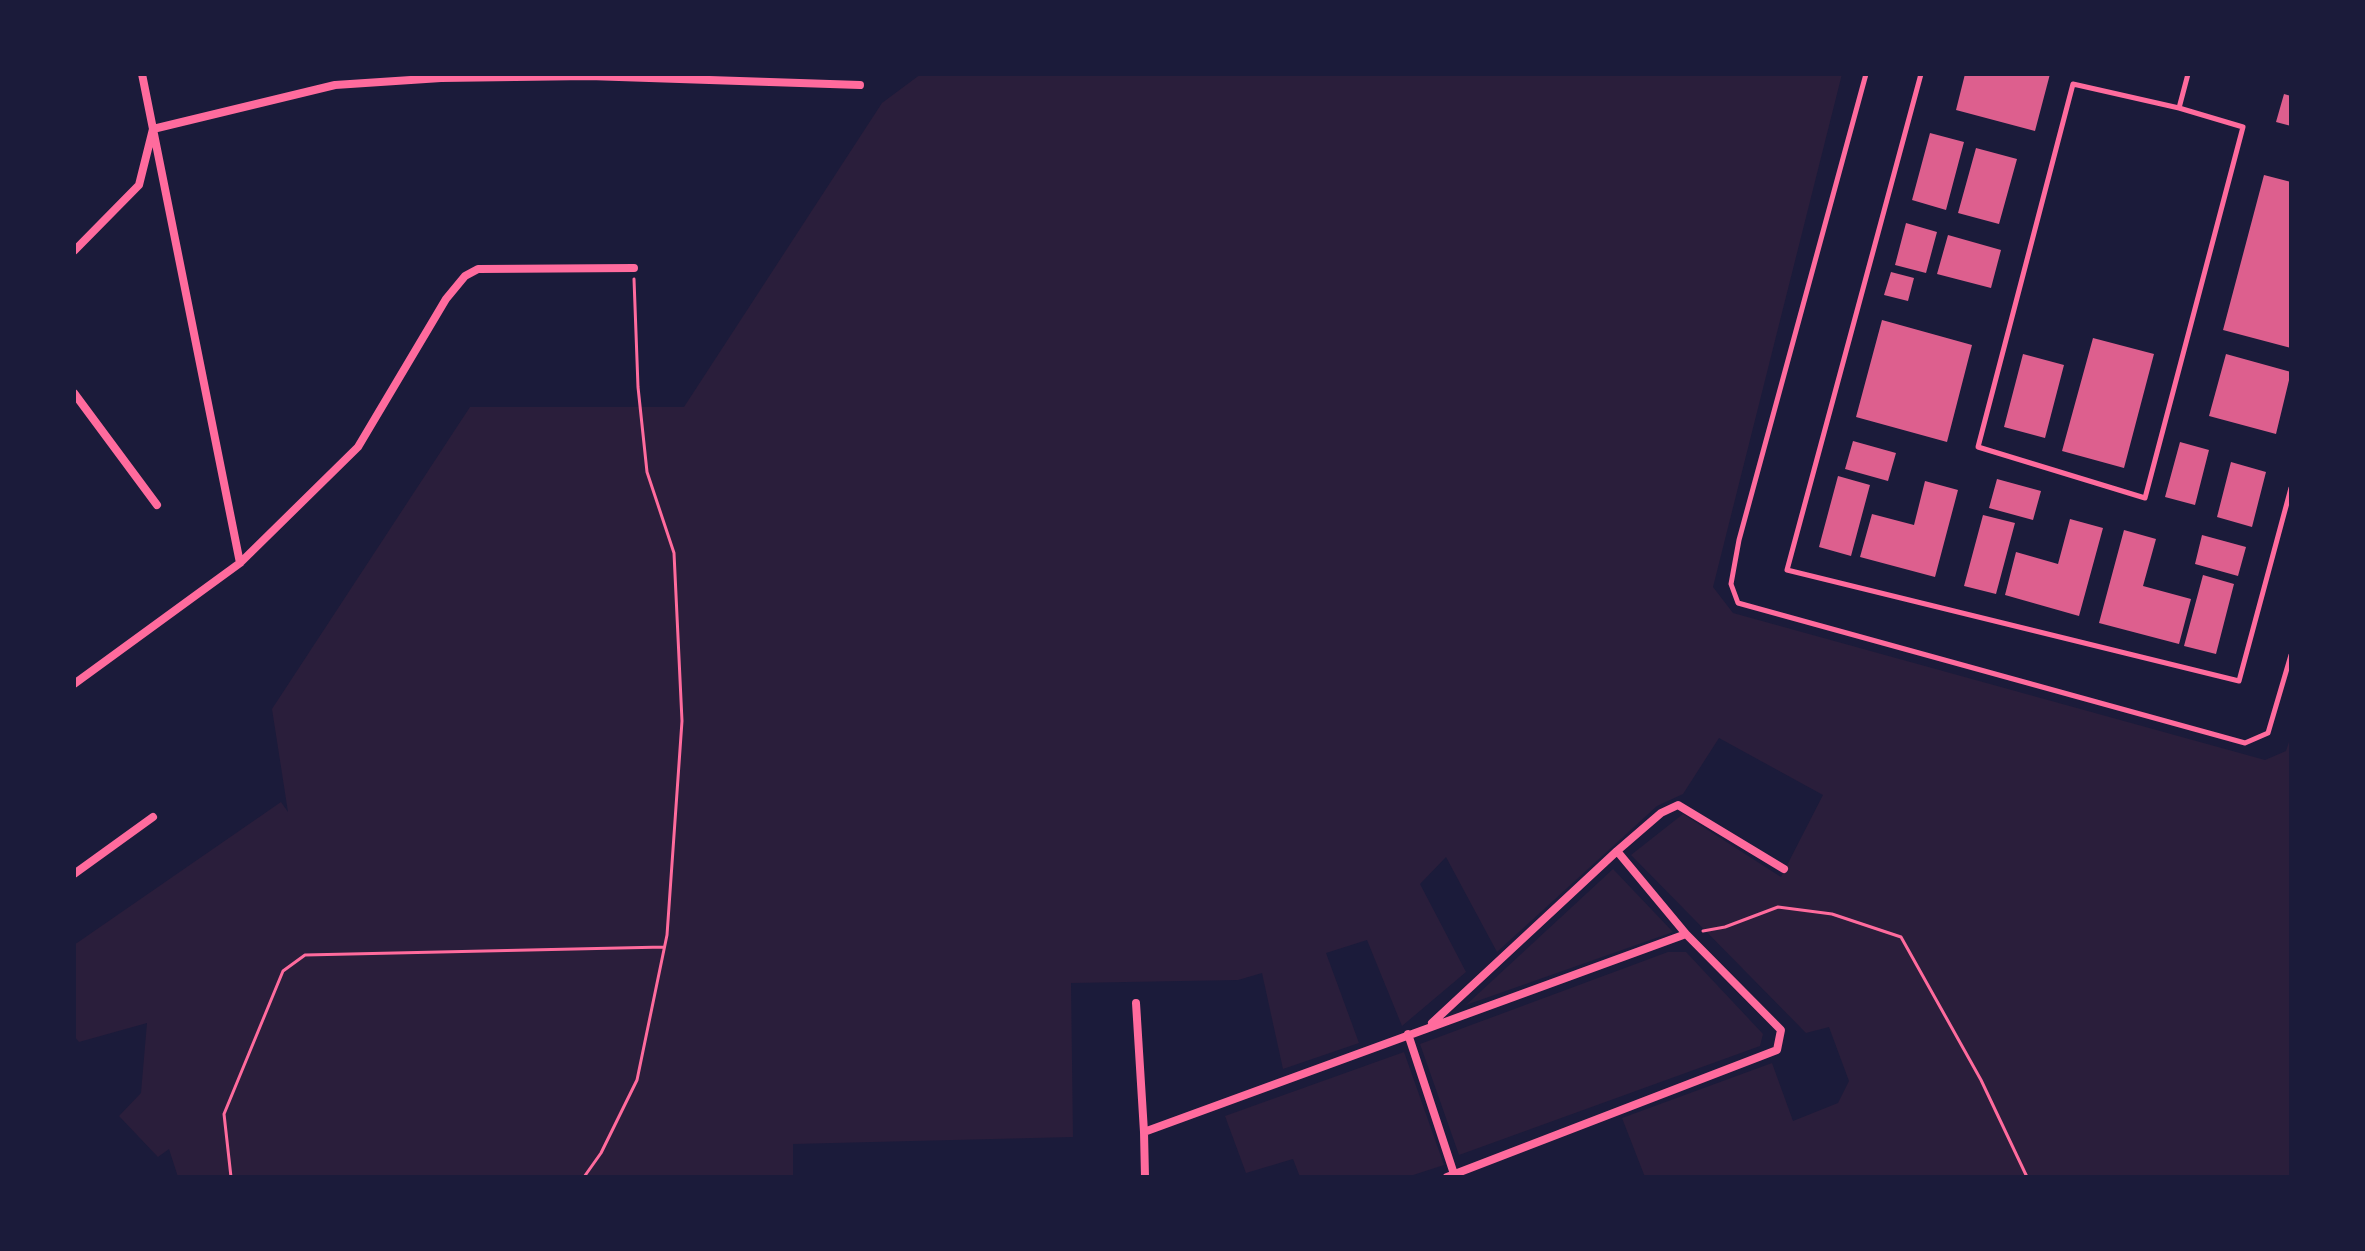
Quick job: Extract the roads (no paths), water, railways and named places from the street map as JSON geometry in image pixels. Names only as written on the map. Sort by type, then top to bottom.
[{"type":"street","points":[[142,74],[240,563]]},
{"type":"street","points":[[153,129],[335,85],[441,78],[589,75],[860,85]]},
{"type":"street","points":[[74,251],[139,185],[153,129]]},
{"type":"street","points":[[74,684],[240,563],[358,447],[446,299],[465,276],[478,269],[634,268]]},
{"type":"street","points":[[74,393],[157,505]]},
{"type":"street","points":[[1428,1026],[1617,851],[1661,813],[1678,805],[1784,869]]},
{"type":"street","points":[[74,874],[153,817]]},
{"type":"street","points":[[1408,1034],[1450,1176],[1777,1050],[1781,1030],[1686,934],[1617,851]]},
{"type":"street","points":[[1144,1132],[1686,934]]},
{"type":"street","points":[[1136,1003],[1145,1177]]},
{"type":"lane","points":[[1866,74],[1739,540],[1731,584],[1738,603],[2245,743],[2268,733],[2291,655]]},
{"type":"lane","points":[[1921,74],[1787,570],[2239,681],[2291,488]]},
{"type":"lane","points":[[2179,108],[2188,74]]},
{"type":"lane","points":[[2073,84],[2179,108],[2243,127],[2145,498],[1978,447],[2073,84]]}]
